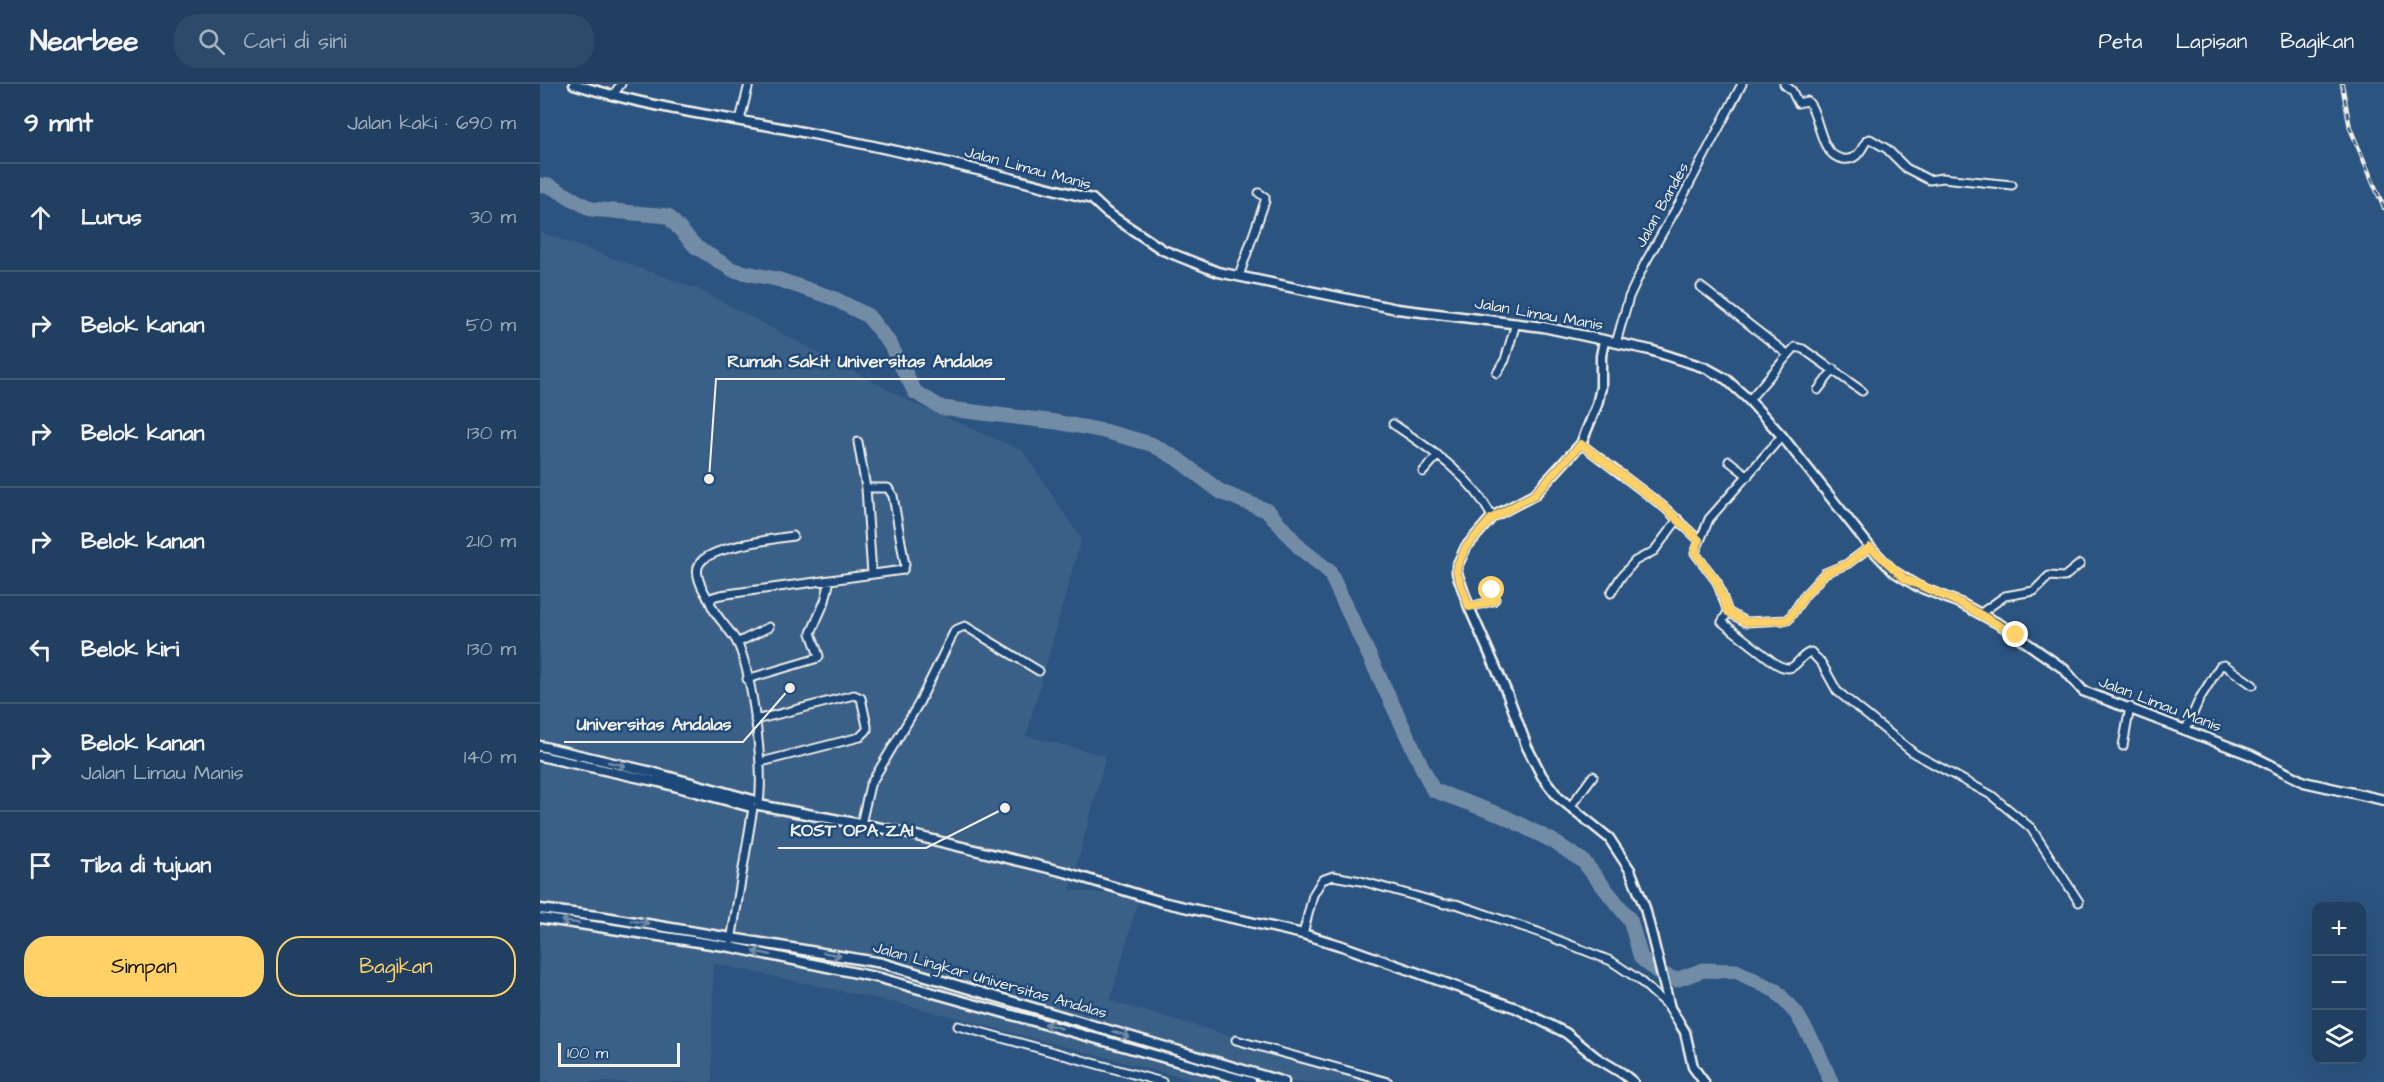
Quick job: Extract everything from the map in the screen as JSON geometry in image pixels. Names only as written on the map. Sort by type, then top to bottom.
[{"type":"street","name":"Jalan Limau Manis","points":[[574,84],[612,96],[670,109],[740,120],[974,168],[1092,199],[1106,212],[1163,250],[1197,265],[1239,276],[1397,309],[1516,323],[1650,350],[1706,368],[1726,379],[1749,400],[1782,436],[1870,547],[1905,579],[1981,613],[2016,635],[2064,669],[2083,691],[2259,758],[2304,782],[2384,800]]},
{"type":"street","points":[[612,96],[621,84]]},
{"type":"street","points":[[740,120],[749,84]]},
{"type":"street","name":"Jalan Bandes","points":[[1616,343],[1629,297],[1645,263],[1742,84]]},
{"type":"street","points":[[1784,84],[1792,91],[1798,103],[1807,102],[1812,106],[1821,135],[1833,155],[1840,159],[1853,159],[1870,139],[1887,149],[1906,168],[1929,180],[1942,178],[2012,185]]},
{"type":"street","points":[[1239,276],[1265,201],[1265,197],[1259,192]]},
{"type":"street","points":[[1701,287],[1787,354]]},
{"type":"street","points":[[1497,373],[1504,360],[1516,323]]},
{"type":"street","points":[[1604,341],[1601,356],[1601,387],[1597,405],[1581,444],[1534,495],[1493,517],[1466,547],[1457,566],[1457,573],[1527,747],[1552,791],[1610,838],[1623,856],[1645,908],[1670,1008]]},
{"type":"street","points":[[1749,400],[1791,349],[1799,347],[1834,369],[1862,391]]},
{"type":"street","points":[[1818,390],[1834,369]]},
{"type":"street","points":[[1394,424],[1438,455],[1477,492],[1493,517]]},
{"type":"street","points":[[1782,436],[1709,519],[1695,553],[1717,582],[1728,612],[1746,622],[1788,620],[1805,595],[1825,573],[1847,564],[1870,547]]},
{"type":"street","points":[[858,442],[866,488],[872,574]]},
{"type":"street","points":[[1581,444],[1678,519],[1699,540]]},
{"type":"street","points":[[1423,472],[1438,455]]},
{"type":"street","points":[[1729,461],[1748,476]]},
{"type":"street","points":[[710,602],[713,597],[720,595],[903,570],[905,565],[890,489],[866,488]]},
{"type":"street","points":[[1611,593],[1635,561],[1654,550],[1678,519]]},
{"type":"street","points":[[731,942],[755,805],[760,762],[747,679],[737,643],[701,587],[698,568],[707,557],[739,546],[793,536]]},
{"type":"street","points":[[1981,613],[2005,596],[2034,591],[2049,576],[2064,577],[2080,564]]},
{"type":"street","points":[[747,679],[818,658],[811,633],[825,601],[830,580]]},
{"type":"street","points":[[1469,607],[1493,601],[1495,599],[1492,590]]},
{"type":"street","points":[[1728,612],[1722,622],[1784,669],[1795,666],[1805,654],[1811,652],[1822,664],[1838,691],[1915,754],[1991,795],[2031,828],[2079,902]]},
{"type":"street","points":[[861,824],[870,785],[919,703],[956,630],[965,626],[1039,671]]},
{"type":"street","points":[[737,643],[769,627]]},
{"type":"street","points":[[2186,729],[2200,698],[2220,666],[2224,665],[2253,685]]},
{"type":"street","points":[[754,720],[854,695],[861,698],[867,726],[867,730],[860,737],[760,762]]},
{"type":"street","points":[[2123,746],[2130,707]]},
{"type":"street","points":[[540,746],[593,763]]},
{"type":"street","points":[[540,756],[652,772],[755,805],[892,830],[1065,872],[1162,902],[1304,934],[1516,1008],[1566,1034],[1633,1082]]},
{"type":"street","points":[[1570,807],[1593,776]]},
{"type":"street","points":[[1304,934],[1313,895],[1322,880],[1333,876],[1466,908],[1611,961],[1638,979],[1670,1008],[1685,1032],[1693,1066],[1704,1082]]},
{"type":"street","name":"Jalan Lingkar Universitas Andalas","points":[[540,909],[605,917],[731,942],[879,978],[1251,1082]]},
{"type":"street","points":[[604,927],[605,917]]},
{"type":"street","name":"Jalan Lingkar Universitas Andalas","points":[[540,918],[882,963],[1284,1082]]},
{"type":"street","points":[[958,1026],[1162,1082]]},
{"type":"street","points":[[1236,1040],[1388,1082]]},
{"type":"shaded area","points":[[540,232],[700,290],[917,405],[1023,451],[1081,539],[1026,736],[1106,756],[1070,890],[1139,897],[1110,1001],[1391,1082],[1199,1082],[919,1008],[713,963],[712,1082],[540,1082]]},
{"type":"waterway","points":[[540,185],[550,186],[591,209],[668,216],[696,247],[733,270],[780,280],[833,298],[868,316],[890,344],[915,392],[942,408],[1056,422],[1104,431],[1151,444],[1176,458],[1221,492],[1268,511],[1300,548],[1329,571],[1433,790],[1503,816],[1551,840],[1583,861],[1630,920],[1641,958],[1658,972],[1676,980],[1703,970],[1736,971],[1776,991],[1796,1013],[1816,1047],[1831,1082]]},
{"type":"railway","points":[[2342,84],[2350,128],[2384,208]]},
{"type":"place","name":"Rumah Sakit Universitas Andalas","points":[[709,479]]},
{"type":"place","name":"Universitas Andalas","points":[[790,688]]},
{"type":"place","name":"KOST OPA ZAI","points":[[1005,808]]},
{"type":"route","points":[[1492,590],[1495,599],[1491,603],[1469,607],[1457,573],[1457,566],[1466,547],[1492,518],[1534,495],[1581,444],[1664,507],[1699,540],[1695,548],[1696,556],[1717,582],[1728,612],[1746,622],[1788,620],[1805,595],[1825,573],[1847,564],[1870,547],[1893,571],[1905,579],[1981,613],[2016,635]]}]
